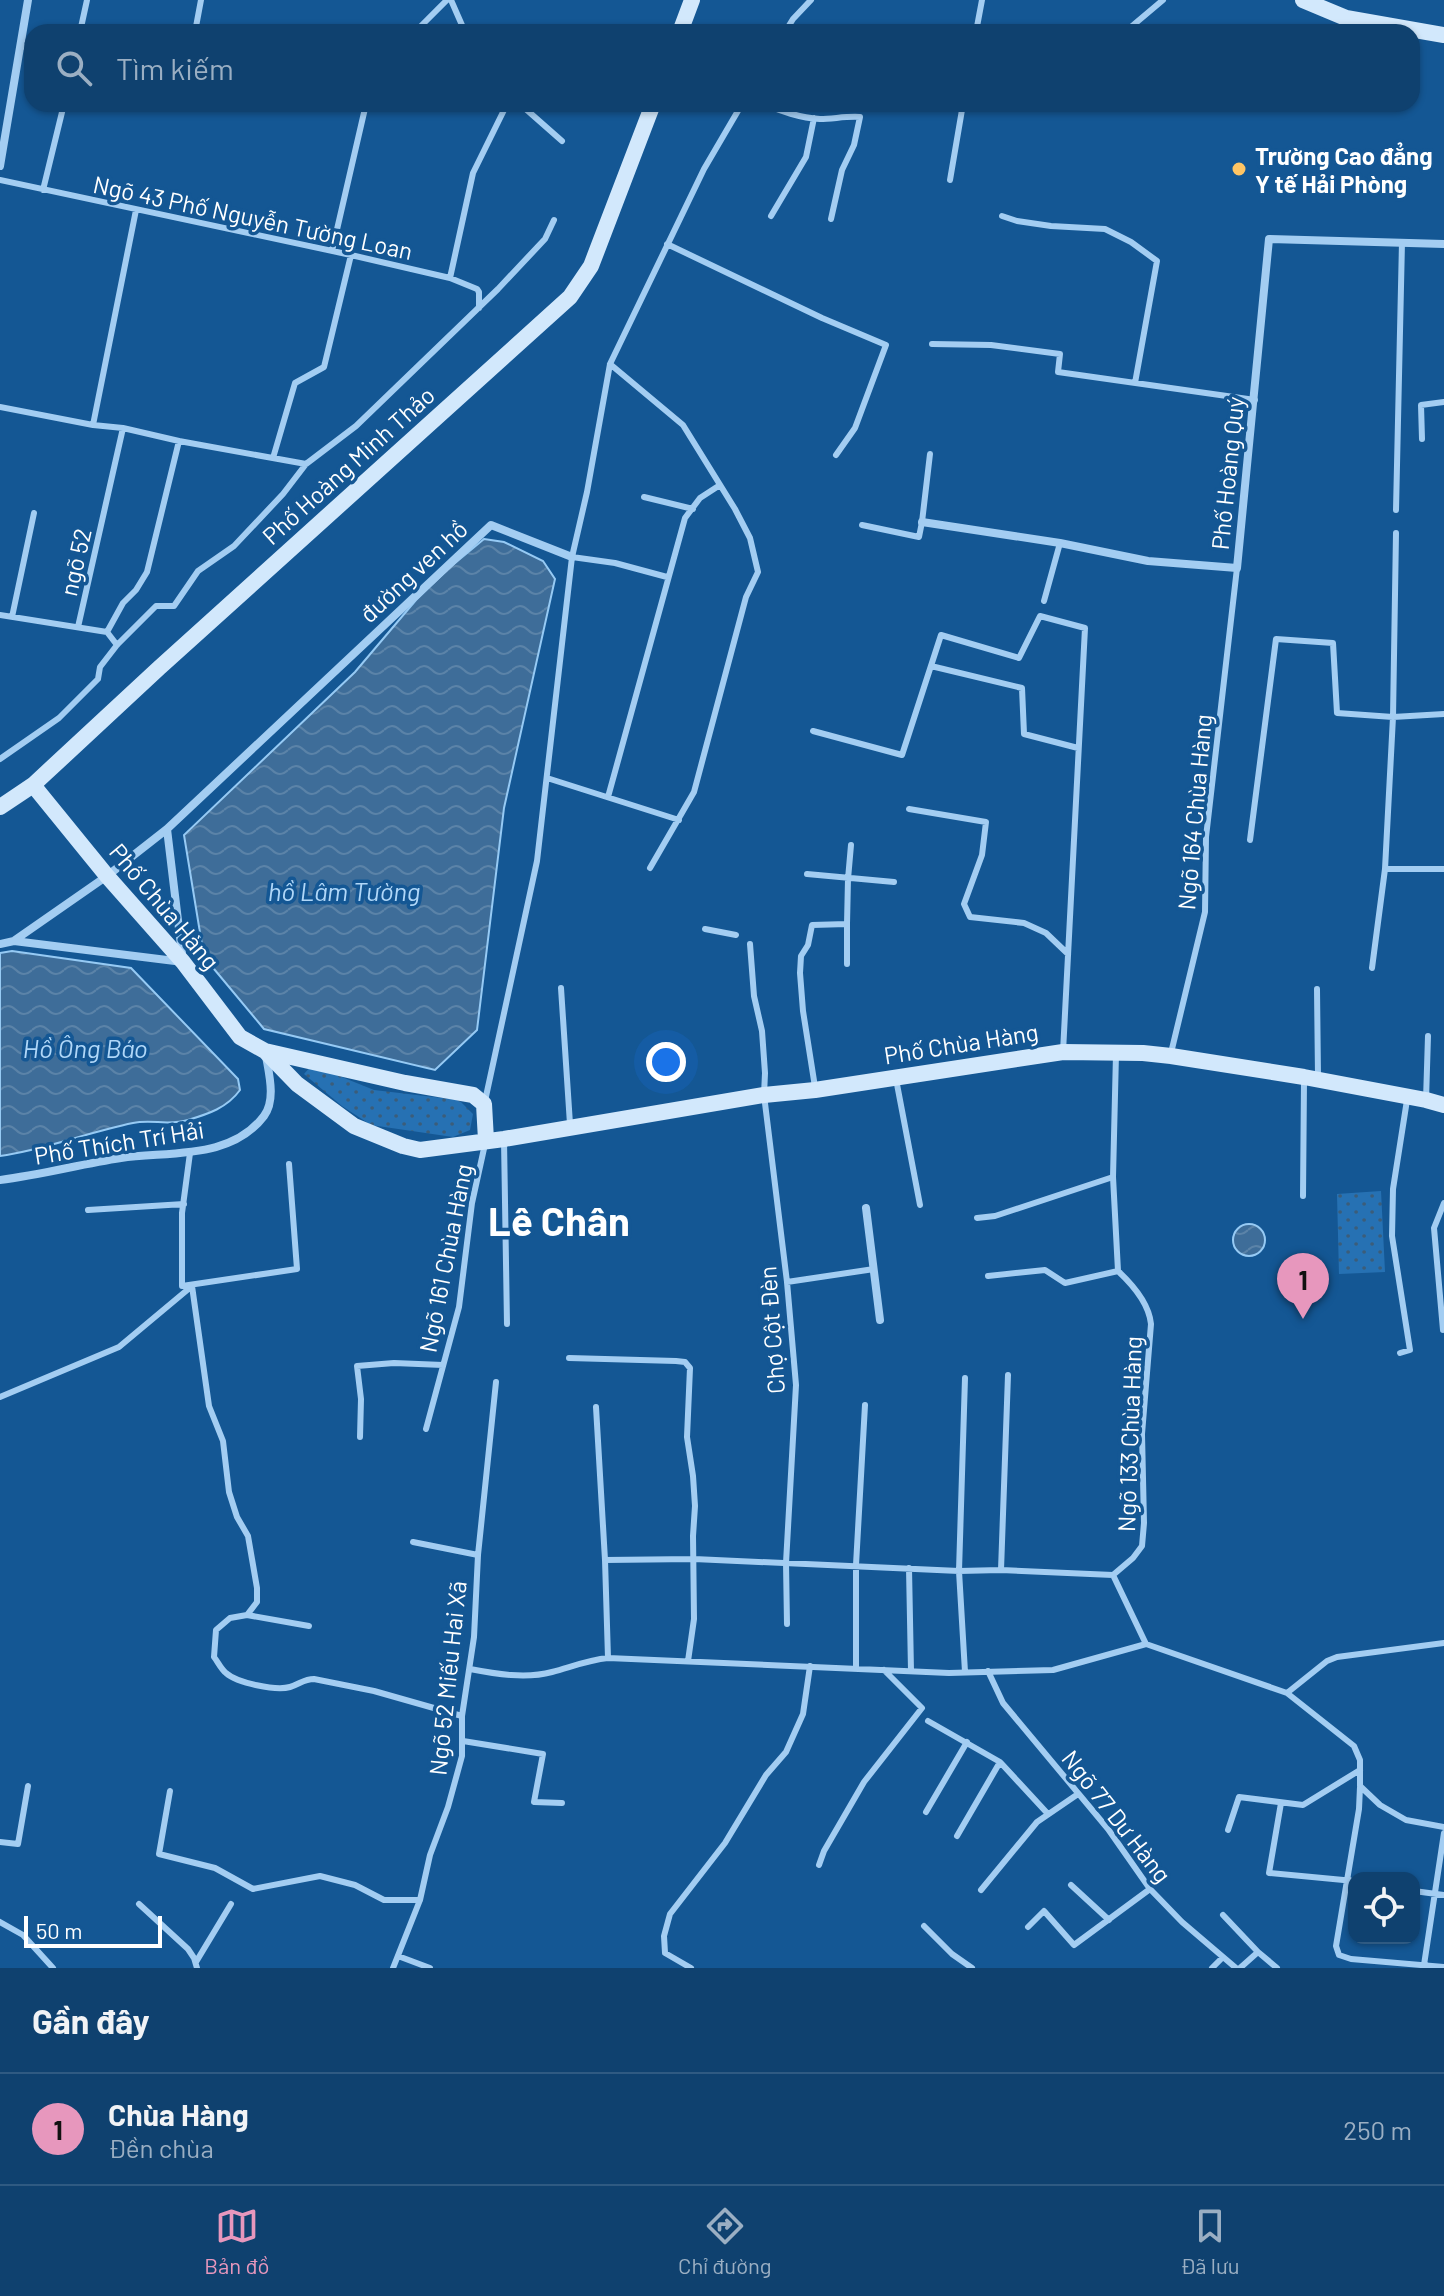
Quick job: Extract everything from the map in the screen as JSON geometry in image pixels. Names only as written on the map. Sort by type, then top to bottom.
[{"type":"street","points":[[25,24],[28,0]]},
{"type":"street","points":[[683,24],[692,0]]},
{"type":"street","points":[[1303,0],[1346,18],[1381,24]]},
{"type":"street","points":[[0,166],[24,31]]},
{"type":"street","points":[[1420,31],[1444,35]]},
{"type":"street","name":"Phố Hoàng Minh Thảo","points":[[0,807],[33,785],[570,297],[591,266],[650,112]]},
{"type":"street","name":"Phố Hoàng Quý","points":[[922,522],[1060,543],[1148,561],[1237,568],[1269,239],[1444,244]]},
{"type":"street","name":"đường ven hồ","points":[[167,829],[491,525],[572,557]]},
{"type":"street","name":"Phố Chùa Hàng","points":[[33,785],[183,962],[240,1037],[265,1051],[473,1095],[484,1104]]},
{"type":"street","points":[[14,941],[107,876],[167,829]]},
{"type":"street","points":[[0,944],[14,941],[183,962],[167,829]]},
{"type":"street","name":"Phố Chùa Hàng","points":[[265,1051],[297,1084],[354,1126],[420,1150],[764,1095],[1063,1052],[1171,1056],[1311,1078],[1444,1105]]},
{"type":"street","name":"Phố Thích Trí Hải","points":[[0,1180],[123,1158],[190,1153],[225,1144],[249,1132],[267,1114],[271,1089],[265,1051]]},
{"type":"street","points":[[484,1104],[486,1140]]},
{"type":"street","points":[[866,1208],[880,1320]]},
{"type":"lane","points":[[82,24],[87,0]]},
{"type":"lane","points":[[196,24],[201,0]]},
{"type":"lane","points":[[424,24],[449,0],[461,24]]},
{"type":"lane","points":[[790,24],[811,0]]},
{"type":"lane","points":[[978,24],[982,0]]},
{"type":"lane","points":[[1134,24],[1163,0]]},
{"type":"lane","points":[[43,190],[62,112]]},
{"type":"lane","points":[[332,251],[364,112]]},
{"type":"lane","points":[[450,278],[473,173],[503,112]]},
{"type":"lane","points":[[529,112],[562,141]]},
{"type":"lane","points":[[484,1104],[537,861],[572,557],[610,364],[704,169],[737,112]]},
{"type":"lane","points":[[788,112],[814,118],[860,117],[854,145],[842,170],[831,219]]},
{"type":"lane","points":[[950,180],[962,112]]},
{"type":"lane","points":[[771,216],[806,157],[814,118]]},
{"type":"lane","name":"Ngõ 43 Phố Nguyễn Tường Loan","points":[[0,180],[450,278],[477,289],[479,308]]},
{"type":"lane","points":[[93,425],[136,210]]},
{"type":"lane","points":[[1002,216],[1051,226],[1105,229],[1131,242],[1157,261],[1135,383]]},
{"type":"lane","points":[[0,759],[59,718],[98,679],[100,667],[117,645],[156,606],[174,606],[198,571],[234,546],[283,494],[306,464],[356,426],[479,308],[535,251],[554,220]]},
{"type":"lane","points":[[1396,510],[1402,242]]},
{"type":"lane","points":[[667,244],[886,345],[855,428],[836,455]]},
{"type":"lane","points":[[273,458],[295,383],[324,367],[351,255]]},
{"type":"lane","points":[[932,344],[991,345],[1060,354],[1058,372],[1255,400]]},
{"type":"lane","points":[[610,364],[683,425],[750,538],[758,572],[746,597],[694,792],[650,868]]},
{"type":"lane","points":[[1422,439],[1421,405],[1444,402]]},
{"type":"lane","points":[[0,407],[306,464]]},
{"type":"lane","name":"ngõ 52","points":[[0,615],[78,627],[123,428]]},
{"type":"lane","points":[[107,632],[123,603],[147,572],[179,441]]},
{"type":"lane","points":[[862,525],[919,537],[930,454]]},
{"type":"lane","points":[[608,797],[685,518],[700,498],[720,485]]},
{"type":"lane","points":[[644,497],[693,509]]},
{"type":"lane","points":[[12,617],[34,513]]},
{"type":"lane","points":[[1372,968],[1385,869],[1393,717],[1396,533]]},
{"type":"lane","points":[[1044,601],[1060,543]]},
{"type":"lane","points":[[572,557],[615,563],[667,577]]},
{"type":"lane","name":"Ngõ 164 Chùa Hàng","points":[[1171,1056],[1205,912],[1206,837],[1237,568]]},
{"type":"lane","points":[[813,731],[902,755],[941,635],[1019,658],[1040,616],[1085,628],[1063,1052]]},
{"type":"lane","points":[[78,627],[107,632],[117,645]]},
{"type":"lane","points":[[1250,840],[1276,639],[1333,643],[1337,713],[1393,717],[1444,714]]},
{"type":"lane","points":[[931,666],[1022,688],[1024,734],[1078,748]]},
{"type":"lane","points":[[547,778],[679,820]]},
{"type":"lane","points":[[909,809],[986,822],[982,855],[964,904],[970,917],[1024,923],[1046,933],[1068,954]]},
{"type":"lane","points":[[847,964],[851,845]]},
{"type":"lane","points":[[1385,869],[1444,869]]},
{"type":"lane","points":[[807,874],[894,882]]},
{"type":"lane","points":[[815,1090],[803,1011],[801,956],[808,945],[812,925],[847,924]]},
{"type":"lane","points":[[705,929],[736,935]]},
{"type":"lane","name":"Chợ Cột Đèn","points":[[750,944],[754,996],[762,1031],[764,1095],[796,1385],[786,1563],[787,1624]]},
{"type":"lane","points":[[561,988],[570,1128]]},
{"type":"lane","points":[[1303,1196],[1317,989]]},
{"type":"lane","points":[[1426,1100],[1428,1036]]},
{"type":"lane","points":[[988,1276],[1045,1270],[1065,1283],[1118,1271],[1113,1177],[1116,1054]]},
{"type":"lane","points":[[895,1077],[920,1205]]},
{"type":"lane","points":[[1400,1353],[1410,1350],[1392,1236],[1393,1189],[1408,1097]]},
{"type":"lane","points":[[504,1139],[507,1324]]},
{"type":"lane","name":"Ngõ 161 Chùa Hàng","points":[[426,1429],[459,1307],[472,1203],[486,1140]]},
{"type":"lane","points":[[190,1153],[184,1204],[182,1286],[297,1269],[289,1164]]},
{"type":"lane","points":[[977,1218],[995,1216],[1113,1177]]},
{"type":"lane","points":[[1443,1330],[1434,1228],[1444,1203]]},
{"type":"lane","points":[[88,1210],[184,1204]]},
{"type":"lane","points":[[787,1282],[874,1269]]},
{"type":"lane","name":"Ngõ 133 Chùa Hàng","points":[[1113,1575],[1142,1546],[1142,1434],[1151,1324],[1150,1312],[1133,1286],[1118,1271]]},
{"type":"lane","points":[[0,1397],[119,1347],[192,1286]]},
{"type":"lane","points":[[192,1286],[209,1406],[223,1441],[229,1492],[237,1517],[248,1536],[255,1571],[257,1602],[247,1615]]},
{"type":"lane","points":[[569,1358],[676,1361],[685,1362],[690,1368],[687,1437],[694,1491],[694,1619],[688,1661]]},
{"type":"lane","points":[[360,1437],[361,1399],[357,1366],[394,1363],[443,1365]]},
{"type":"lane","points":[[1001,1570],[1008,1375]]},
{"type":"lane","points":[[965,1378],[959,1571],[965,1672]]},
{"type":"lane","name":"Ngõ 52 Miếu Hai Xã","points":[[393,1968],[420,1900],[430,1855],[462,1756],[462,1716],[474,1637],[478,1555],[496,1382]]},
{"type":"lane","points":[[856,1669],[856,1565],[865,1405]]},
{"type":"lane","points":[[596,1407],[608,1658]]},
{"type":"lane","points":[[413,1542],[478,1555]]},
{"type":"lane","points":[[605,1560],[694,1559],[1113,1575],[1146,1644]]},
{"type":"lane","points":[[909,1568],[911,1671]]},
{"type":"lane","points":[[309,1626],[247,1615],[230,1618],[216,1630],[214,1657],[226,1673],[240,1682],[288,1688],[305,1679],[314,1679],[374,1691],[462,1716]]},
{"type":"lane","points":[[1287,1693],[1327,1661],[1337,1657],[1444,1643]]},
{"type":"lane","points":[[470,1669],[502,1675],[549,1673],[588,1660],[608,1658],[911,1671],[1053,1670],[1146,1644],[1287,1693],[1354,1746],[1360,1760],[1360,1786],[1351,1872]]},
{"type":"lane","points":[[691,1968],[665,1953],[664,1936],[670,1914],[725,1843],[766,1775],[786,1752],[803,1714],[810,1666]]},
{"type":"lane","points":[[819,1865],[864,1782],[922,1708],[884,1670]]},
{"type":"lane","name":"Ngõ 77 Dư Hàng","points":[[988,1671],[1003,1703],[1108,1829],[1150,1889],[1182,1922],[1238,1968],[1258,1952]]},
{"type":"lane","points":[[928,1721],[1000,1762],[1048,1814]]},
{"type":"lane","points":[[463,1741],[543,1754],[534,1802],[562,1803]]},
{"type":"lane","points":[[926,1812],[967,1742]]},
{"type":"lane","points":[[957,1836],[1000,1762]]},
{"type":"lane","points":[[1228,1830],[1239,1797],[1303,1805],[1360,1770]]},
{"type":"lane","points":[[0,1842],[18,1844],[28,1786]]},
{"type":"lane","points":[[1360,1786],[1380,1805],[1406,1820],[1444,1827]]},
{"type":"lane","points":[[170,1791],[159,1854],[215,1868],[253,1889],[320,1876],[355,1885],[384,1900],[420,1900]]},
{"type":"lane","points":[[981,1890],[1037,1822],[1078,1794]]},
{"type":"lane","points":[[1281,1803],[1269,1873],[1348,1881]]},
{"type":"lane","points":[[1424,1965],[1444,1833]]},
{"type":"lane","points":[[1071,1885],[1109,1920]]},
{"type":"lane","points":[[1028,1927],[1044,1911],[1074,1945],[1150,1889]]},
{"type":"lane","points":[[1348,1890],[1336,1946],[1339,1955],[1351,1959],[1444,1967]]},
{"type":"lane","points":[[1420,1892],[1444,1895]]},
{"type":"lane","points":[[139,1904],[188,1949],[196,1966]]},
{"type":"lane","points":[[196,1966],[231,1904]]},
{"type":"lane","points":[[1223,1915],[1277,1968]]},
{"type":"lane","points":[[0,1922],[23,1935],[53,1968]]},
{"type":"lane","points":[[924,1926],[952,1954],[972,1968]]},
{"type":"lane","points":[[398,1956],[430,1968]]},
{"type":"lane","points":[[1212,1968],[1223,1957]]},
{"type":"shaded area","points":[[312,1065],[374,1090],[459,1100],[473,1114],[470,1130],[453,1137],[371,1125],[342,1106],[304,1074]]},
{"type":"shaded area","points":[[1381,1191],[1385,1272],[1339,1274],[1337,1194]]},
{"type":"water","name":"hồ Lâm Tường","points":[[484,539],[504,542],[543,561],[555,579],[504,808],[477,1030],[435,1070],[264,1029],[204,957],[184,835],[355,672],[416,600]]},
{"type":"water","name":"Hồ Ông Báo","points":[[12,951],[131,968],[238,1079],[240,1090],[223,1106],[188,1120],[133,1123],[0,1156],[0,953]]},
{"type":"water","points":[[1249,1224],[1260,1229],[1265,1240],[1260,1251],[1249,1256],[1238,1251],[1233,1240],[1238,1229]]},
{"type":"place","name":"Trường Cao đẳng Y tế Hải Phòng","points":[[1239,169]]},
{"type":"place","name":"Chùa Hàng","points":[[1303,1319]]},
{"type":"district","name":"Lê Chân","points":[[559,1220]]}]
